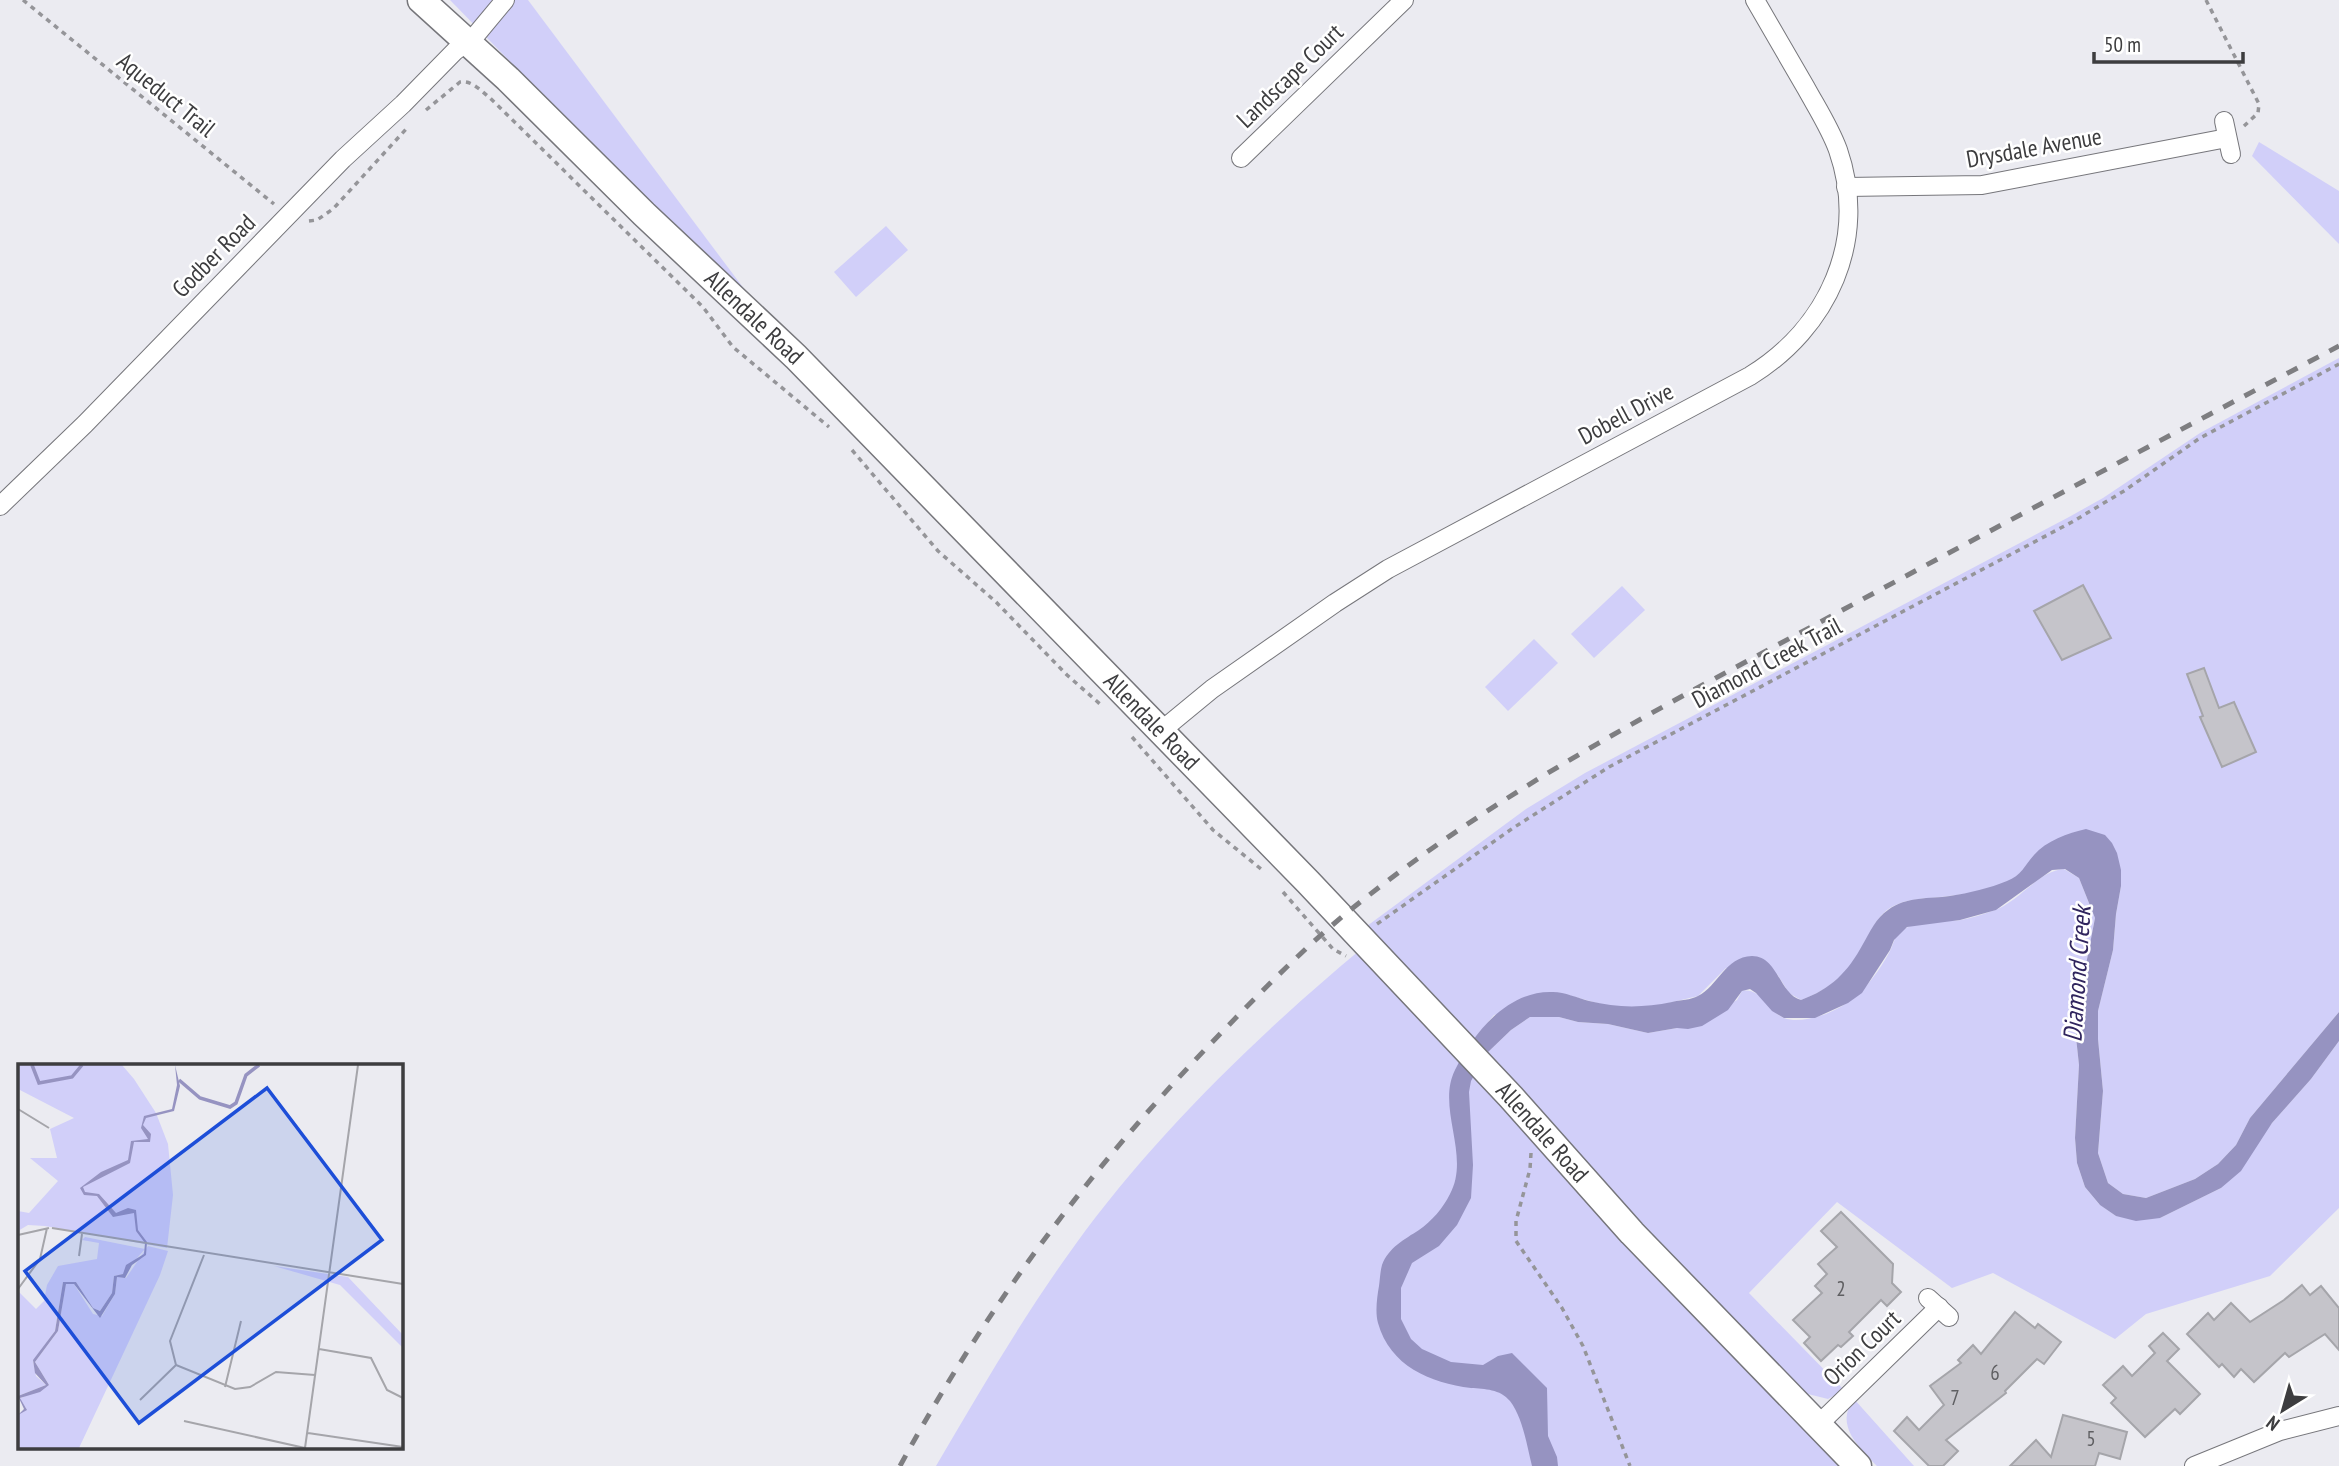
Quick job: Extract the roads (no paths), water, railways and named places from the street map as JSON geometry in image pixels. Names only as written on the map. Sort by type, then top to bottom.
[{"type":"street","name":"Allendale Road","points":[[421,0],[508,79],[610,182],[796,357],[1161,731],[1357,947],[1456,1040],[1511,1097],[1632,1233],[1858,1466]]},
{"type":"street","name":"Godber Road","points":[[0,506],[85,424],[343,159],[475,36],[505,0]]},
{"type":"street","name":"Landscape Court","points":[[1241,158],[1405,0]]},
{"type":"street","name":"Dobell Drive","points":[[1161,731],[1212,689],[1379,574],[1749,376],[1780,355],[1808,327],[1834,282],[1845,243],[1846,187],[1830,132],[1755,0]]},
{"type":"street","name":"Drysdale Avenue","points":[[1846,187],[1982,185],[2227,138]]},
{"type":"street","name":"Orion Court","points":[[1819,1424],[1939,1307]]},
{"type":"street","points":[[2194,1466],[2270,1434],[2339,1416]]},
{"type":"railway","points":[[900,1466],[969,1348],[1046,1238],[1087,1185],[1130,1133],[1222,1032],[1281,972],[1343,916],[1453,834],[1630,725],[2339,346]]},
{"type":"water label","name":"Diamond Creek","points":[[2077,974]]}]
